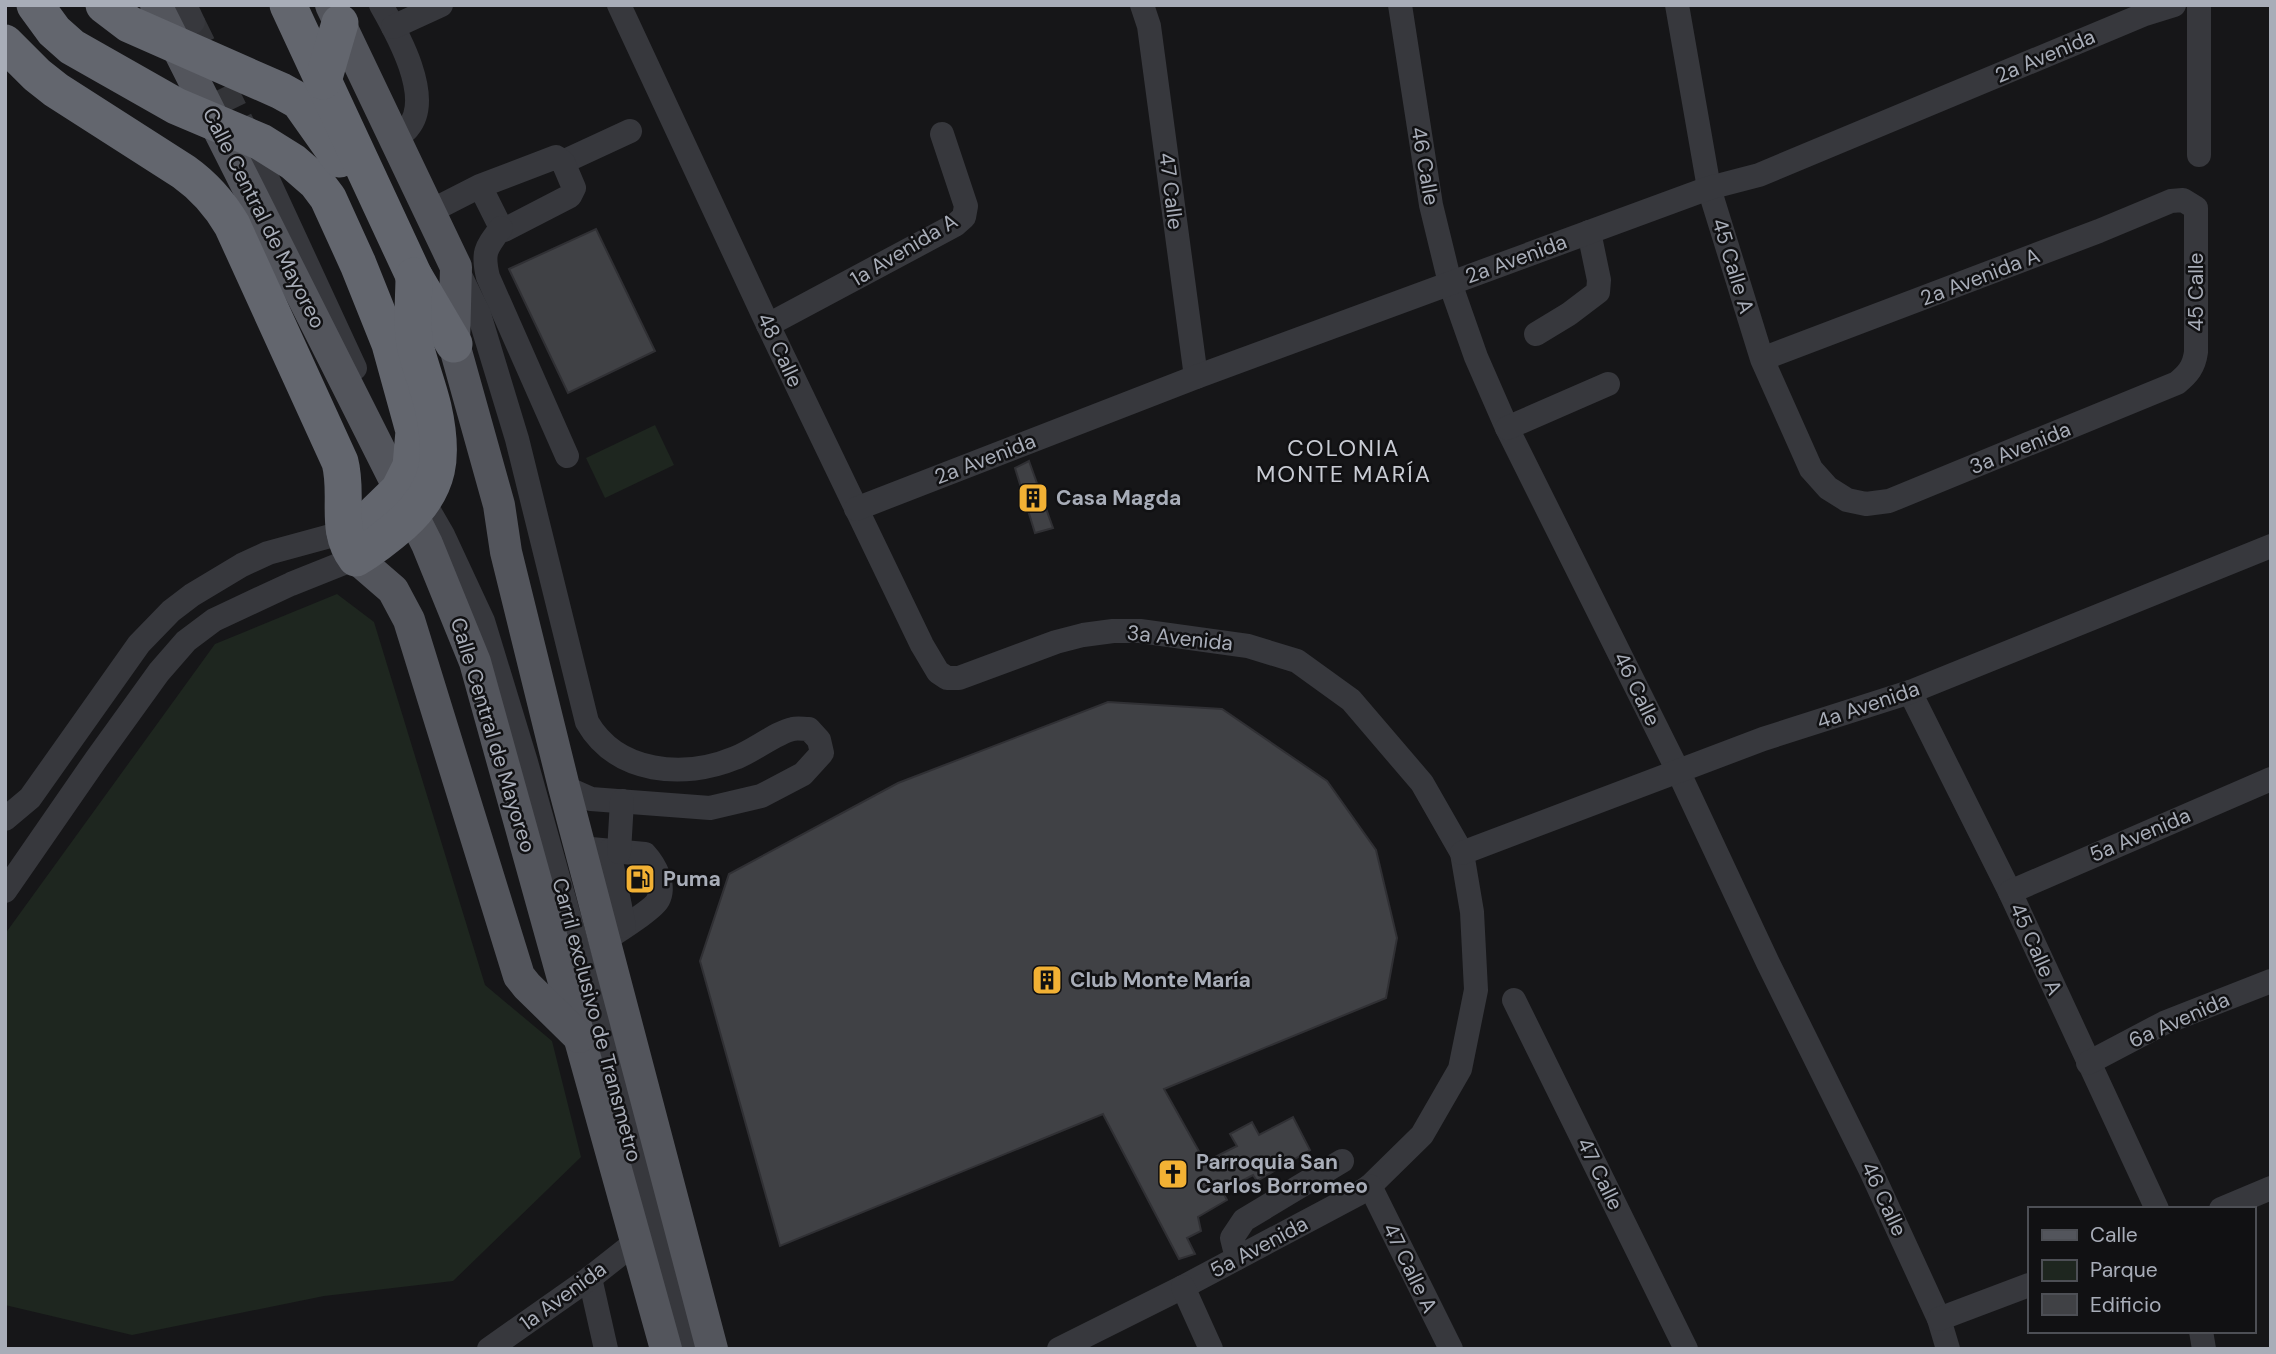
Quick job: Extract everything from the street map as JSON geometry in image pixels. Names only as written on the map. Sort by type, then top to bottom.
[{"type":"highway","points":[[35,5],[54,31],[72,47],[176,106],[250,143],[316,182],[328,198],[390,344],[399,426],[414,440],[409,473],[399,491],[360,540]]},
{"type":"highway","points":[[288,5],[414,276],[454,344]]},
{"type":"highway","points":[[130,12],[259,83],[299,101],[340,160],[378,196]]},
{"type":"highway","points":[[323,81],[335,14]]},
{"type":"highway","points":[[5,43],[37,75],[192,178],[221,206],[340,462],[360,540]]},
{"type":"highway","points":[[360,540],[419,508],[431,489],[437,471],[437,429],[415,343],[414,276]]},
{"type":"main road","name":"Calle Central de Mayoreo","points":[[130,12],[250,143],[462,626],[475,662],[666,1349]]},
{"type":"main road","points":[[335,14],[456,267],[454,344],[499,505],[506,552],[564,787],[602,850],[615,933],[712,1349]]},
{"type":"main road","points":[[360,540],[409,620],[519,976],[580,1038]]},
{"type":"street","points":[[380,5],[404,46],[417,95],[409,128],[395,138]]},
{"type":"street","points":[[393,27],[415,11],[441,5]]},
{"type":"street","name":"47 Calle","points":[[1142,5],[1149,26],[1196,377]]},
{"type":"street","name":"46 Calle","points":[[1400,5],[1430,205],[1450,284],[1476,358],[1507,428],[1679,773],[1768,963],[1871,1171],[1939,1319],[1948,1349]]},
{"type":"street","name":"45 Calle A","points":[[1677,5],[1709,188],[1762,359],[1811,469],[1828,488],[1847,500]]},
{"type":"street","name":"2a Avenida","points":[[856,509],[1196,377],[1709,188],[1759,174],[2145,14],[2174,5]]},
{"type":"street","points":[[2199,5],[2199,155]]},
{"type":"street","name":"48 Calle","points":[[629,8],[768,326],[922,645],[938,672],[947,678],[959,678]]},
{"type":"street","points":[[563,162],[630,131]]},
{"type":"street","name":"1a Avenida A","points":[[768,326],[955,225],[964,217],[966,206],[942,134]]},
{"type":"street","points":[[430,211],[481,186],[549,158],[556,157],[563,162],[574,188],[570,196],[508,230],[501,228],[481,186]]},
{"type":"street","name":"2a Avenida A","points":[[1762,359],[2171,201],[2183,200],[2196,208]]},
{"type":"street","name":"45 Calle","points":[[2188,374],[2194,364],[2196,352],[2196,208]]},
{"type":"street","points":[[501,228],[488,244],[483,258],[488,277],[567,456]]},
{"type":"street","points":[[1536,334],[1592,299],[1598,292],[1599,280],[1589,232]]},
{"type":"street","points":[[456,267],[480,314],[517,439],[587,722],[597,738],[614,752],[635,763],[685,771],[736,758],[791,729],[809,729],[819,740],[822,753],[803,774],[761,796],[709,808],[591,799],[564,787]]},
{"type":"street","name":"3a Avenida","points":[[1847,500],[1866,504],[1889,501],[2163,390],[2188,374]]},
{"type":"street","points":[[1507,428],[1608,384]]},
{"type":"street","name":"Carril exclusivo de Transmetro","points":[[399,426],[443,535],[483,621],[687,1349]]},
{"type":"street","points":[[5,819],[30,798],[139,645],[171,611],[242,565],[268,553],[360,540]]},
{"type":"street","points":[[5,891],[159,672],[186,641],[214,620],[291,584],[360,540]]},
{"type":"street","name":"4a Avenida","points":[[1462,853],[1763,739],[1910,692],[2271,547]]},
{"type":"street","name":"3a Avenida","points":[[959,678],[1056,642],[1083,635],[1140,631],[1248,646],[1297,661],[1351,700],[1422,783],[1462,853]]},
{"type":"street","name":"45 Calle A","points":[[1910,692],[2010,892],[2156,1207]]},
{"type":"street","name":"5a Avenida","points":[[2010,892],[2271,779]]},
{"type":"street","points":[[615,933],[658,902],[661,890],[655,864],[645,854],[602,850],[622,802]]},
{"type":"street","name":"5a Avenida","points":[[1059,1349],[1183,1287],[1370,1186],[1422,1135],[1460,1069],[1476,990],[1472,912],[1462,853]]},
{"type":"street","name":"6a Avenida","points":[[2088,1063],[2164,1023],[2271,981]]},
{"type":"street","name":"47 Calle","points":[[1514,1000],[1686,1349]]},
{"type":"street","points":[[1237,1258],[1232,1238],[1244,1220],[1342,1161]]},
{"type":"street","name":"47 Calle A","points":[[1370,1186],[1451,1349]]},
{"type":"street","points":[[2226,1207],[2271,1188]]},
{"type":"street","name":"1a Avenida","points":[[489,1349],[590,1278],[637,1241]]},
{"type":"street","points":[[590,1278],[606,1349]]},
{"type":"street","points":[[1939,1319],[2028,1285]]},
{"type":"street","points":[[1183,1287],[1211,1349]]},
{"type":"green space","points":[[655,425],[674,465],[605,498],[586,458]]},
{"type":"green space","points":[[337,594],[374,622],[485,985],[552,1041],[581,1157],[453,1281],[324,1296],[132,1335],[5,1305],[5,934],[215,644]]},
{"type":"building","points":[[596,229],[655,351],[568,393],[509,269]]},
{"type":"building","name":"Casa Magda","points":[[1029,461],[1053,528],[1035,533],[1015,468]]},
{"type":"building","name":"Club Monte María","points":[[1108,702],[1222,709],[1327,781],[1376,850],[1397,938],[1386,998],[1164,1089],[1205,1162],[1237,1146],[1230,1134],[1252,1122],[1259,1135],[1293,1117],[1310,1150],[1257,1181],[1253,1175],[1222,1191],[1227,1200],[1198,1217],[1201,1231],[1187,1238],[1195,1254],[1179,1259],[1103,1114],[780,1246],[700,961],[729,874],[898,783]]},
{"type":"tunnel","points":[[193,22],[251,141]]},
{"type":"place","name":"Casa Magda","points":[[1033,498]]},
{"type":"place","name":"Puma","points":[[640,879]]},
{"type":"place","name":"Club Monte María","points":[[1047,980]]},
{"type":"place","name":"Parroquia San Carlos Borromeo","points":[[1173,1174]]},
{"type":"district","name":"COLONIA MONTE MARÍA","points":[[1344,461]]}]
